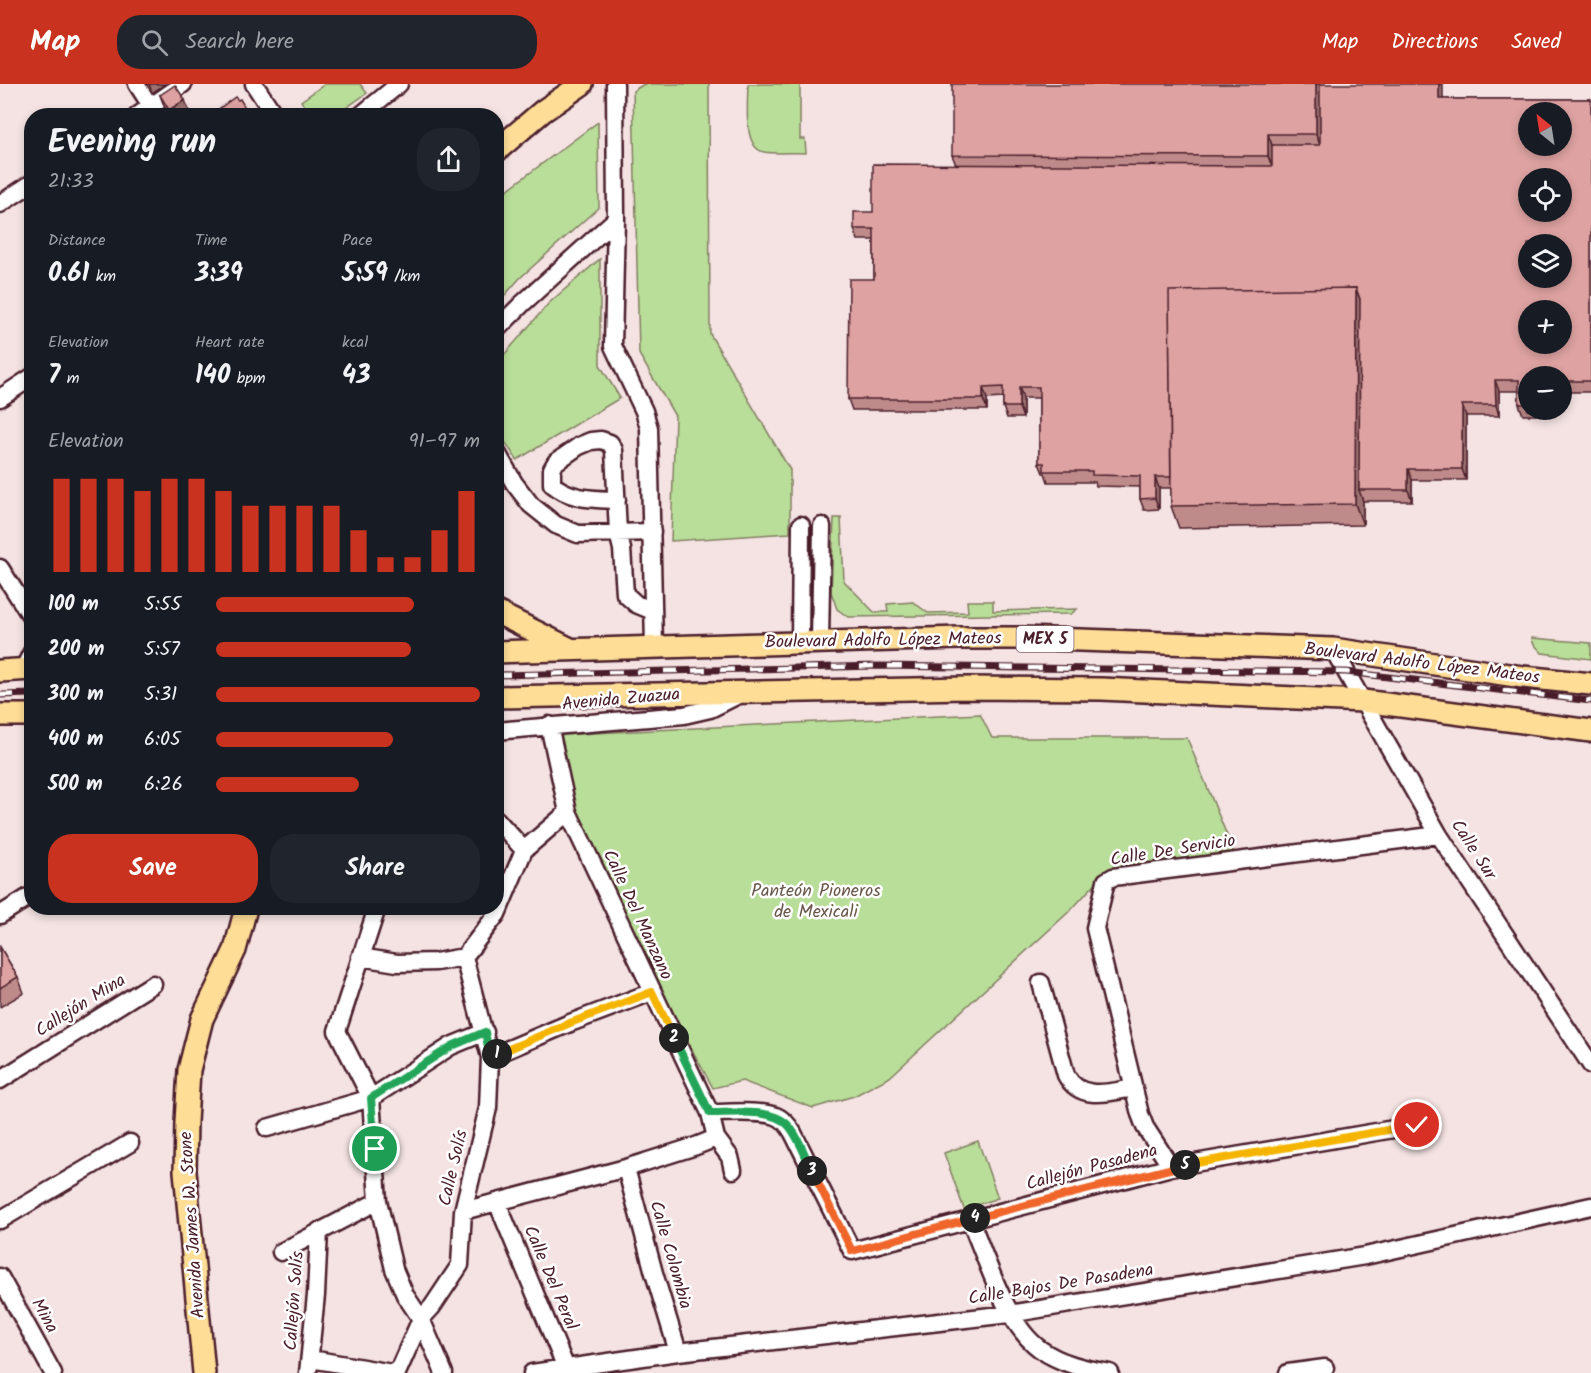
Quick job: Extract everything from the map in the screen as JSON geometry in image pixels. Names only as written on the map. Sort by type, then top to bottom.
[{"type":"main road","points":[[504,144],[543,111],[582,84]]},
{"type":"main road","points":[[504,616],[573,651]]},
{"type":"main road","name":"Boulevard Adolfo López Mateos","points":[[504,652],[573,651],[654,646],[1023,638],[1333,649],[1522,677],[1591,684]]},
{"type":"main road","points":[[0,671],[24,665]]},
{"type":"main road","points":[[504,697],[967,688],[1101,689],[1363,701],[1591,731]]},
{"type":"main road","points":[[0,715],[24,714]]},
{"type":"main road","name":"Avenida James W. Stone","points":[[204,1373],[185,1172],[189,1070],[202,1018],[235,950],[244,915]]},
{"type":"street","points":[[137,84],[153,108]]},
{"type":"street","points":[[158,108],[183,84]]},
{"type":"street","points":[[254,84],[270,108]]},
{"type":"street","points":[[370,108],[399,84]]},
{"type":"street","points":[[615,84],[616,219],[613,346],[644,411],[648,428],[654,646]]},
{"type":"street","points":[[0,204],[24,188]]},
{"type":"street","points":[[504,322],[616,219]]},
{"type":"street","points":[[0,398],[24,382]]},
{"type":"street","points":[[616,500],[587,499],[559,489],[552,484],[552,469],[556,462],[579,446],[601,440],[610,443],[614,450],[618,533],[622,549],[626,594],[636,604],[653,611]]},
{"type":"street","points":[[504,465],[531,506],[556,525],[578,534],[652,532]]},
{"type":"street","points":[[801,525],[810,642]]},
{"type":"street","points":[[810,642],[822,525]]},
{"type":"street","points":[[0,568],[24,606]]},
{"type":"street","name":"Calle Sur","points":[[1333,649],[1439,835],[1591,1065]]},
{"type":"street","name":"Avenida Zuazua","points":[[504,730],[684,715],[710,708],[745,692]]},
{"type":"street","name":"Calle Del Manzano","points":[[549,725],[568,812],[710,1113]]},
{"type":"street","points":[[504,897],[524,850],[568,812]]},
{"type":"street","points":[[504,828],[524,850]]},
{"type":"street","name":"Calle De Servicio","points":[[1171,1167],[1145,1127],[1095,928],[1104,885],[1109,878],[1439,835]]},
{"type":"street","points":[[0,915],[24,900]]},
{"type":"street","points":[[375,915],[337,1031],[371,1098],[378,1201],[394,1269],[405,1295],[421,1319],[444,1373]]},
{"type":"street","points":[[360,957],[397,963],[436,962],[464,957],[496,915]]},
{"type":"street","name":"Calle Solís","points":[[394,1373],[421,1319],[432,1307],[460,1265],[463,1211],[488,1108],[490,1057],[464,957]]},
{"type":"street","points":[[1041,983],[1066,1075],[1073,1087],[1081,1092],[1096,1093],[1134,1088]]},
{"type":"street","name":"Callejón Mina","points":[[0,1080],[153,984]]},
{"type":"street","points":[[490,1057],[652,992]]},
{"type":"street","points":[[267,1128],[371,1098],[452,1046],[485,1032]]},
{"type":"street","points":[[710,1113],[716,1138],[730,1157],[733,1170]]},
{"type":"street","name":"Callejón Pasadena","points":[[710,1113],[768,1114],[779,1117],[787,1124],[852,1251],[1171,1167],[1417,1125]]},
{"type":"street","points":[[463,1211],[626,1168],[716,1138]]},
{"type":"street","points":[[0,1220],[130,1143]]},
{"type":"street","name":"Calle Colombia","points":[[626,1168],[678,1352]]},
{"type":"street","name":"Callejón Solís","points":[[281,1252],[378,1201]]},
{"type":"street","name":"Calle Del Peral","points":[[497,1203],[566,1368]]},
{"type":"street","name":"Calle Bajos De Pasadena","points":[[532,1373],[678,1352],[1009,1314],[1365,1256],[1591,1206]]},
{"type":"street","points":[[970,1220],[1009,1314],[1038,1348],[1060,1361],[1086,1370],[1110,1373]]},
{"type":"street","name":"Callejón Solís","points":[[310,1366],[318,1231]]},
{"type":"street","name":"Mina","points":[[0,1277],[54,1373]]},
{"type":"street","points":[[310,1366],[394,1373]]},
{"type":"street","points":[[1287,1373],[1325,1368]]},
{"type":"green space","points":[[325,84],[360,84],[367,93],[346,108],[306,108],[301,101]]},
{"type":"green space","points":[[644,84],[709,84],[710,334],[790,470],[790,533],[671,541],[675,416],[639,354],[633,91]]},
{"type":"green space","points":[[748,84],[800,84],[800,139],[805,139],[806,153],[769,153],[757,149],[749,133]]},
{"type":"green space","points":[[598,122],[599,207],[520,278],[504,296],[504,192]]},
{"type":"green space","points":[[600,259],[600,365],[620,398],[517,460],[504,440],[504,355],[549,303]]},
{"type":"green space","points":[[834,518],[841,518],[844,581],[874,612],[888,612],[887,604],[913,602],[928,613],[968,612],[967,601],[993,601],[993,611],[1077,609],[1071,614],[848,617],[837,609],[831,592]]},
{"type":"green space","points":[[1532,638],[1591,643],[1591,659],[1542,653],[1533,643]]},
{"type":"green space","name":"Panteón Pioneros de Mexicali","points":[[980,714],[992,738],[1187,738],[1235,855],[1103,875],[1073,908],[890,1077],[854,1096],[813,1108],[742,1081],[713,1088],[638,951],[573,812],[556,740],[563,735],[595,733]]},
{"type":"green space","points":[[978,1141],[998,1198],[964,1209],[944,1153]]},
{"type":"building","points":[[952,84],[1316,84],[1316,134],[1268,134],[1268,156],[952,155]]},
{"type":"building","points":[[1320,84],[1439,84],[1439,99],[1591,99],[1591,381],[1572,381],[1572,366],[1518,366],[1518,380],[1495,380],[1496,405],[1462,405],[1462,469],[1408,469],[1408,490],[1359,490],[1360,299],[1356,288],[1169,291],[1171,477],[1155,477],[1155,498],[1140,499],[1140,476],[1092,475],[1092,471],[1044,471],[1044,463],[1039,463],[1039,387],[1019,387],[1019,407],[1003,407],[1003,387],[983,388],[983,399],[848,399],[849,279],[874,279],[874,229],[854,229],[854,212],[873,212],[873,164],[1272,166],[1272,145],[1320,145]]},
{"type":"building","points":[[175,85],[185,100],[172,108],[168,108],[160,95]]},
{"type":"building","points":[[235,97],[240,99],[245,108],[220,108]]},
{"type":"building","points":[[1356,288],[1355,504],[1171,506],[1169,291]]},
{"type":"building","points":[[0,947],[18,977],[0,988]]},
{"type":"railway","points":[[504,675],[878,666],[1346,672],[1591,701]]},
{"type":"railway","points":[[0,695],[24,694]]},
{"type":"route","points":[[375,1149],[371,1098],[452,1046],[485,1032],[490,1057],[652,992],[710,1113],[768,1114],[779,1117],[787,1124],[852,1251],[1171,1167],[1417,1125]]}]
